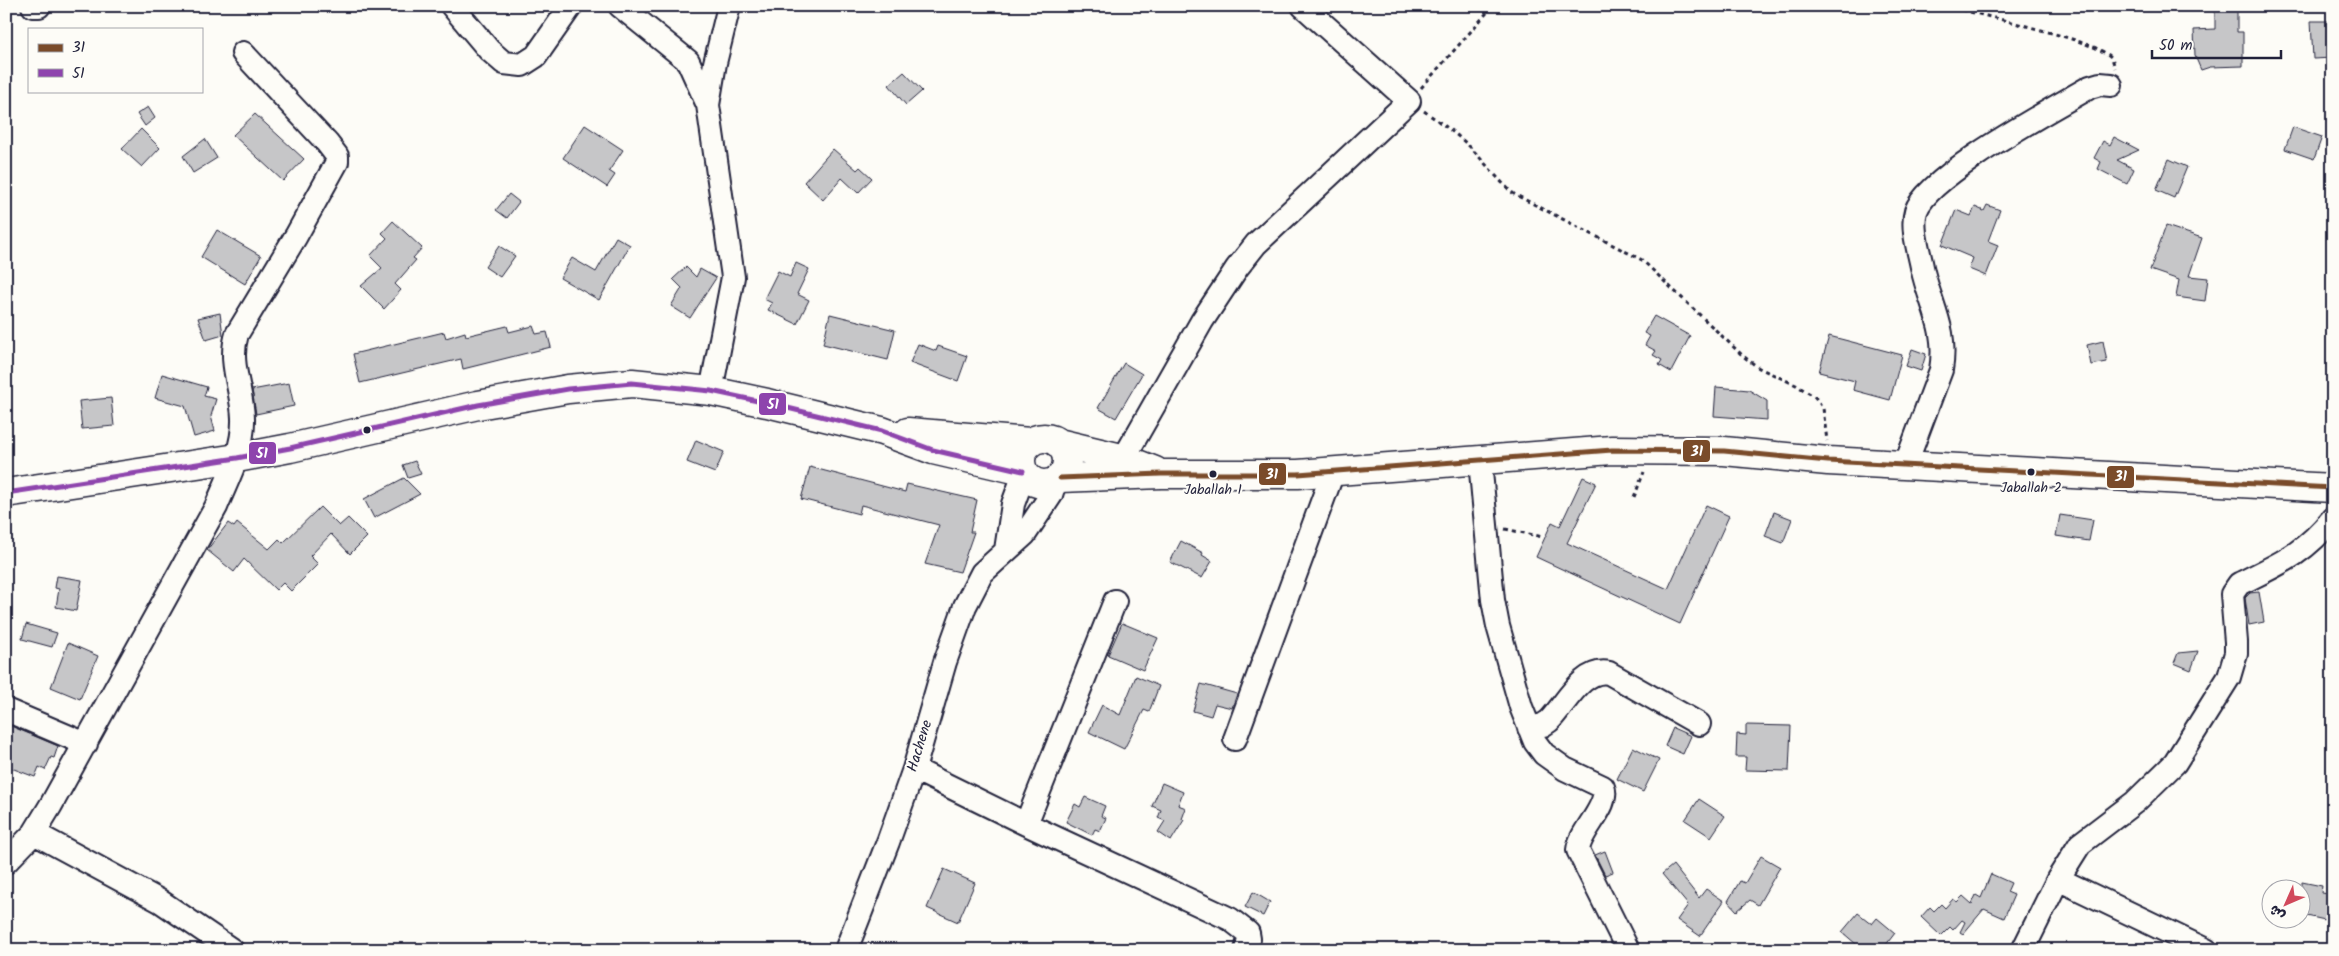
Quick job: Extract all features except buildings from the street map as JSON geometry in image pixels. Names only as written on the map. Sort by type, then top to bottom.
[{"type":"main road","points":[[6,493],[237,458],[290,448],[478,405],[568,389],[632,383],[711,391],[882,431],[933,450],[1023,473],[1030,480],[1038,484],[1118,468]]},
{"type":"main road","points":[[882,431],[939,433],[1030,442],[1044,438],[1118,468],[1161,474],[1298,474],[1612,450],[1654,450],[1724,451],[1905,466],[2333,488]]},
{"type":"main road","points":[[1023,473],[1020,460],[1023,450],[1030,442]]},
{"type":"main road","points":[[1058,480],[1065,472],[1067,456],[1059,443]]},
{"type":"street","points":[[33,6],[39,6]]},
{"type":"street","points":[[452,6],[489,50],[504,63],[522,64],[536,56],[571,6]]},
{"type":"street","points":[[620,6],[688,61],[708,104],[733,277],[711,391]]},
{"type":"street","points":[[708,104],[728,6]]},
{"type":"street","points":[[1118,468],[1202,320],[1256,244],[1409,101],[1303,6]]},
{"type":"street","points":[[6,862],[34,833],[86,744],[216,507],[237,458],[243,424],[242,404],[233,364],[234,344],[237,334],[301,228],[337,162],[337,156],[327,143],[244,53]]},
{"type":"street","points":[[1905,466],[1941,370],[1944,354],[1937,310],[1925,282],[1915,230],[1914,221],[1921,201],[1941,181],[1957,169],[2032,121],[2090,87],[2100,84],[2111,85]]},
{"type":"street","points":[[1480,461],[1488,559],[1498,626],[1521,707],[1535,742],[1544,754],[1565,769],[1603,787],[1604,798],[1579,842],[1578,850],[1628,950]]},
{"type":"street","points":[[1235,739],[1333,472]]},
{"type":"street","points":[[1006,550],[1013,504],[1023,473]]},
{"type":"street","name":"Hachene","points":[[846,950],[914,769],[945,662],[964,606],[982,573],[1025,534],[1051,495],[1058,480]]},
{"type":"street","points":[[2023,950],[2058,879],[2080,844],[2135,802],[2175,763],[2229,677],[2236,653],[2237,631],[2232,594],[2234,589],[2239,584],[2289,559],[2304,548],[2333,518]]},
{"type":"street","points":[[1026,824],[1115,601]]},
{"type":"street","points":[[1530,728],[1543,725],[1549,721],[1586,679],[1601,671],[1609,673],[1699,724]]},
{"type":"street","points":[[6,710],[86,744]]},
{"type":"street","points":[[914,769],[1026,824],[1230,919],[1248,933],[1249,939],[1246,950]]},
{"type":"street","points":[[34,833],[160,900],[232,950]]},
{"type":"street","points":[[2058,879],[2206,950]]},
{"type":"path","points":[[1493,6],[1409,101],[1453,131],[1472,149],[1499,182],[1514,194],[1642,260],[1743,356],[1759,368],[1796,384],[1816,397],[1823,408],[1827,427],[1828,461]]},
{"type":"path","points":[[1947,6],[2065,38],[2108,53],[2115,63],[2111,85]]},
{"type":"path","points":[[1485,525],[1543,537]]},
{"type":"transit line","name":"51","points":[[6,493],[237,458],[290,448],[478,405],[568,389],[632,383],[711,391],[767,403],[882,431],[933,450],[1023,471]]},
{"type":"transit line","name":"31","points":[[1060,478],[1161,474],[1298,474],[1612,450],[1724,451],[1828,461],[2333,488]]},
{"type":"place","name":"Jaballah 2","points":[[2031,472]]},
{"type":"place","name":"Jaballah 1","points":[[1213,474]]}]
